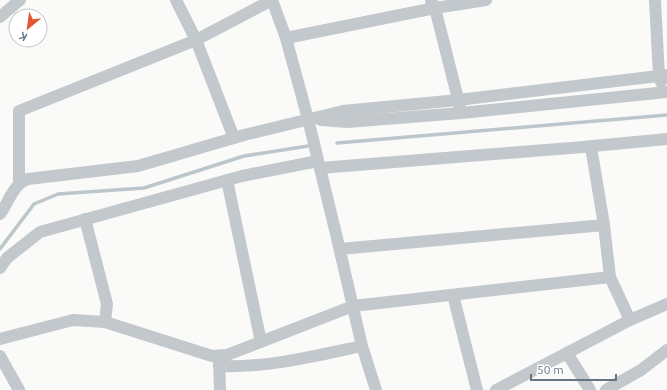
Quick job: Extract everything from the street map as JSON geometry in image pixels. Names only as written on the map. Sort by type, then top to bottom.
[{"type":"street","points":[[0,17],[20,0]]},
{"type":"street","points":[[176,0],[196,40],[234,138]]},
{"type":"street","points":[[20,182],[18,110],[196,40],[272,0],[286,38],[308,119],[362,346],[376,390]]},
{"type":"street","points":[[286,38],[433,4],[486,0]]},
{"type":"street","points":[[308,119],[347,122],[461,113],[665,92],[655,0]]},
{"type":"street","points":[[433,4],[461,113]]},
{"type":"street","points":[[0,214],[16,186],[20,182],[28,179],[138,166],[234,138],[343,111],[458,100],[663,75]]},
{"type":"street","points":[[0,268],[7,258],[40,232],[227,180],[319,164],[591,146],[667,139]]},
{"type":"street","points":[[591,146],[604,225],[610,276],[630,320]]},
{"type":"street","points":[[227,180],[261,342]]},
{"type":"street","points":[[85,219],[107,304],[105,322]]},
{"type":"street","points":[[340,249],[604,225]]},
{"type":"street","points":[[220,390],[220,361],[227,355],[353,306],[610,276]]},
{"type":"street","points":[[453,295],[477,390]]},
{"type":"street","points":[[496,390],[630,320],[667,304]]},
{"type":"street","points":[[0,339],[73,320],[105,322],[212,356],[220,361],[238,367],[282,362],[362,346]]},
{"type":"street","points":[[606,390],[641,370],[667,350]]},
{"type":"street","points":[[567,353],[590,390]]},
{"type":"street","points":[[0,356],[19,390]]},
{"type":"waterway","points":[[337,143],[667,115]]},
{"type":"waterway","points":[[0,249],[34,204],[58,194],[144,188],[244,156],[308,146]]}]
